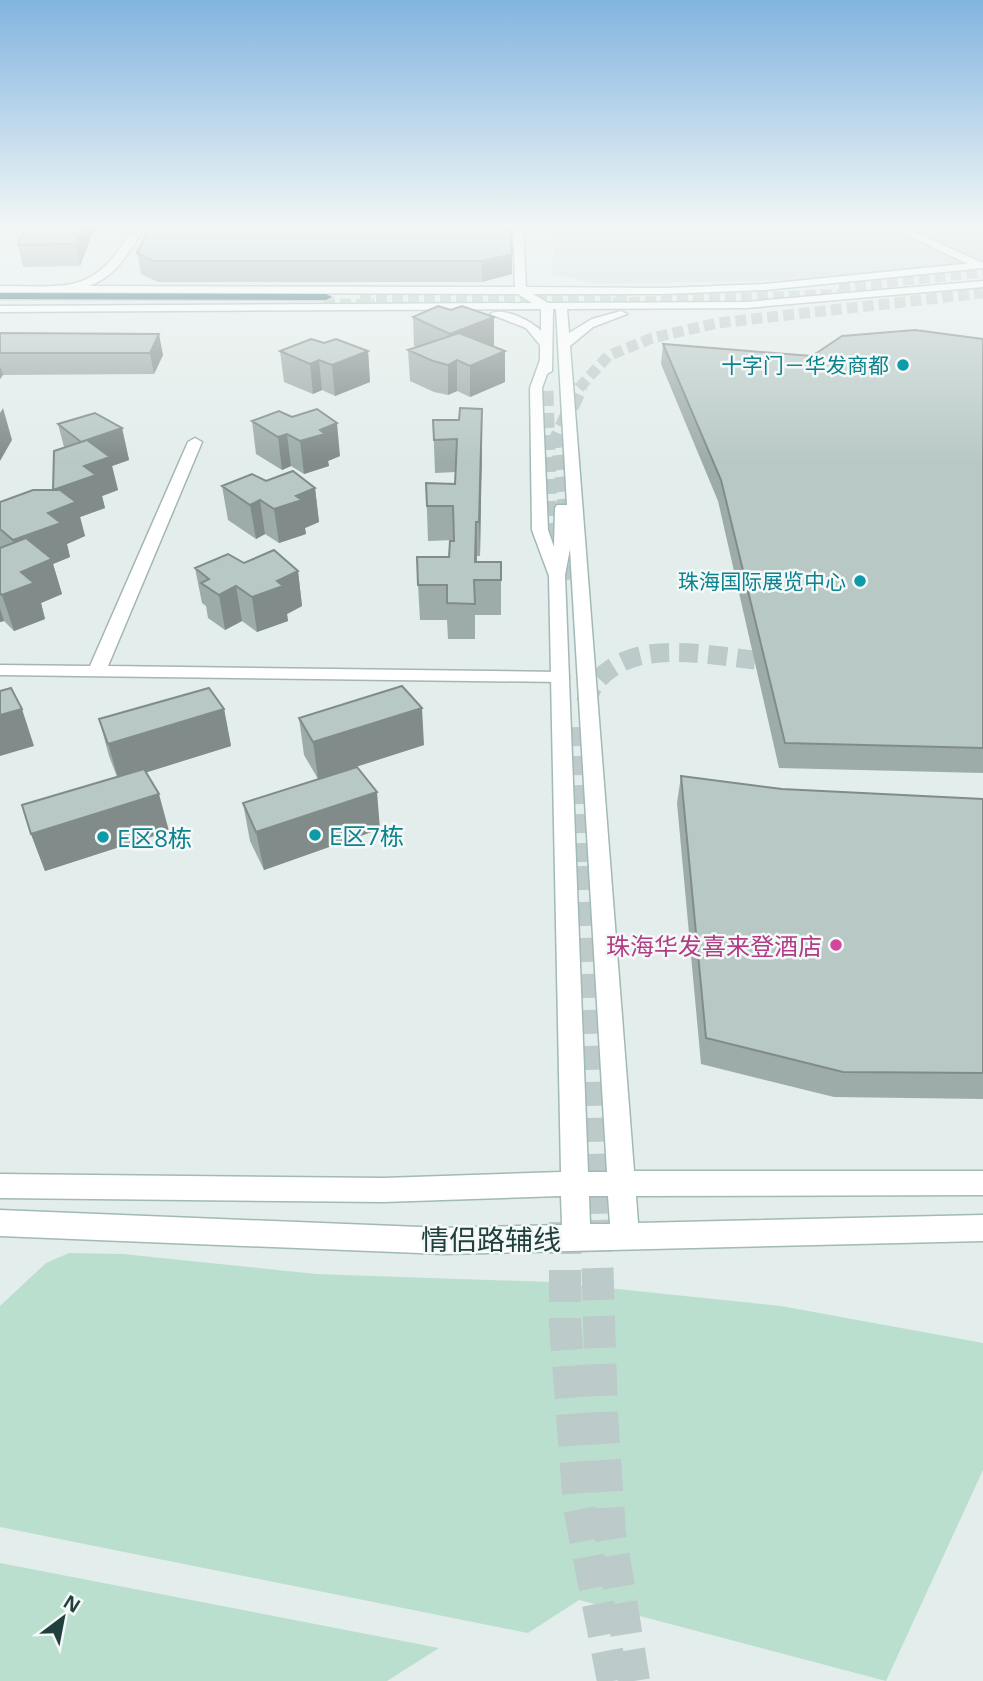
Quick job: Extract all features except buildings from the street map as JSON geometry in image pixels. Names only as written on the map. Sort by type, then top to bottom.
[{"type":"main road","points":[[376,309],[392,305]]},
{"type":"main road","points":[[0,309],[684,305]]},
{"type":"main road","points":[[554,345],[595,321],[660,306]]},
{"type":"main road","points":[[547,307],[554,345],[623,1184],[625,1238]]},
{"type":"main road","points":[[557,576],[540,530],[536,388],[554,345],[561,307]]},
{"type":"main road","points":[[470,308],[530,326],[554,345]]},
{"type":"main road","points":[[546,359],[546,391]]},
{"type":"main road","points":[[546,359],[560,385],[562,549],[557,576],[576,1238]]},
{"type":"main road","points":[[97,671],[195,442]]},
{"type":"main road","points":[[0,670],[560,677]]},
{"type":"main road","name":"情侣路辅线","points":[[0,1186],[383,1190],[575,1184],[983,1183]]},
{"type":"main road","name":"情侣路辅线","points":[[0,1223],[444,1241],[983,1228]]},
{"type":"green space","points":[[69,1253],[123,1254],[316,1274],[550,1282],[781,1306],[983,1343],[983,1470],[886,1681],[579,1600],[528,1633],[0,1527],[0,1306],[46,1263]]},
{"type":"green space","points":[[0,1563],[439,1648],[387,1681],[0,1681]]},
{"type":"tunnel","points":[[579,388],[608,356],[652,338],[717,323],[873,305]]},
{"type":"tunnel","points":[[574,579],[557,438],[581,386]]},
{"type":"tunnel","points":[[546,391],[551,563]]},
{"type":"tunnel","points":[[585,704],[598,680],[613,667],[631,658],[672,652],[755,660]]},
{"type":"tunnel","points":[[581,727],[585,868]]},
{"type":"tunnel","points":[[585,866],[596,1221]]},
{"type":"tunnel","points":[[596,1220],[602,1415],[610,1533],[634,1681]]},
{"type":"tunnel","points":[[565,1222],[565,1323],[579,1507],[613,1681]]},
{"type":"place","name":"十字门－华发商都","points":[[903,365]]},
{"type":"place","name":"珠海国际展览中心","points":[[860,581]]},
{"type":"place","name":"E区7栋","points":[[315,835]]},
{"type":"place","name":"E区8栋","points":[[103,837]]},
{"type":"place","name":"珠海华发喜来登酒店","points":[[836,945]]}]
